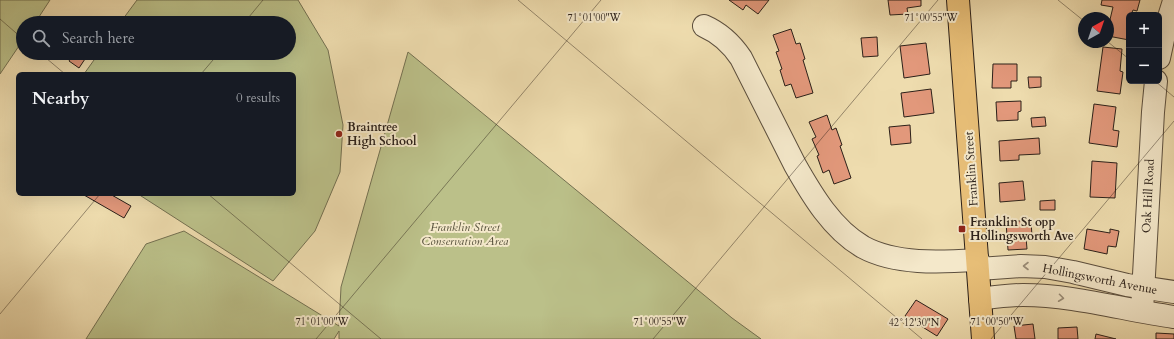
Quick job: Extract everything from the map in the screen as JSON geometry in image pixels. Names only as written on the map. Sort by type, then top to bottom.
[{"type":"main road","name":"Franklin Street","points":[[958,0],[983,339]]},
{"type":"street","points":[[1161,48],[1174,1]]},
{"type":"street","name":"Hollingsworth Avenue","points":[[704,26],[721,35],[735,49],[741,58],[801,176],[824,211],[847,235],[873,252],[895,257],[938,262],[1045,267],[1143,288],[1174,292]]},
{"type":"street","name":"Oak Hill Road","points":[[1142,311],[1156,84]]},
{"type":"street","name":"Hollingsworth Avenue","points":[[980,299],[1022,295],[1048,296],[1174,317]]},
{"type":"green space","points":[[0,0],[50,0],[40,16],[16,16],[16,50],[0,74]]},
{"type":"green space","points":[[137,0],[298,0],[328,50],[343,125],[340,172],[315,231],[273,281],[141,196],[296,196],[296,72],[85,72],[94,60],[296,60],[296,16],[125,16]]},
{"type":"green space","name":"Franklin Street Conservation Area","points":[[408,52],[732,318],[761,339],[339,339],[339,331],[334,339],[86,339],[146,244],[184,231],[339,326],[341,287]]},
{"type":"building","points":[[729,0],[769,0],[758,14],[746,5],[743,10]]},
{"type":"building","points":[[888,0],[921,0],[921,6],[907,8],[908,14],[890,15]]},
{"type":"building","points":[[1102,0],[1140,0],[1137,11],[1133,10],[1132,12],[1126,12],[1126,39],[1114,37],[1114,12],[1112,12],[1113,7],[1101,5]]},
{"type":"building","points":[[791,29],[796,44],[800,43],[805,59],[803,60],[813,93],[796,98],[791,84],[785,86],[780,70],[782,69],[776,52],[779,51],[773,35]]},
{"type":"building","points":[[877,37],[878,56],[863,57],[861,38]]},
{"type":"building","points":[[926,43],[930,74],[904,78],[900,46]]},
{"type":"building","points":[[1103,48],[1122,49],[1120,71],[1123,72],[1120,94],[1097,91]]},
{"type":"building","points":[[70,60],[84,60],[79,68]]},
{"type":"building","points":[[993,64],[1017,64],[1017,81],[1011,81],[1011,88],[992,88]]},
{"type":"building","points":[[1028,77],[1041,77],[1041,87],[1029,88]]},
{"type":"building","points":[[931,89],[934,113],[904,117],[901,93]]},
{"type":"building","points":[[1021,101],[1021,111],[1018,112],[1018,120],[997,121],[996,102]]},
{"type":"building","points":[[1094,104],[1116,107],[1113,130],[1119,131],[1117,147],[1089,143]]},
{"type":"building","points":[[827,115],[832,130],[836,128],[842,145],[840,146],[851,178],[834,184],[829,170],[823,173],[817,156],[819,155],[812,139],[816,137],[809,122]]},
{"type":"building","points":[[1045,117],[1046,126],[1032,127],[1031,118]]},
{"type":"building","points":[[910,125],[911,143],[891,145],[889,127]]},
{"type":"building","points":[[1039,138],[1040,154],[1019,155],[1019,160],[1000,161],[999,141]]},
{"type":"building","points":[[1092,161],[1117,163],[1115,198],[1090,197]]},
{"type":"building","points":[[1023,181],[1025,200],[1000,202],[999,183]]},
{"type":"building","points":[[86,196],[114,196],[131,206],[124,218]]},
{"type":"building","points":[[1055,200],[1055,210],[1040,210],[1040,201]]},
{"type":"building","points":[[1031,220],[1032,237],[1026,237],[1027,249],[1008,250],[1006,222]]},
{"type":"building","points":[[1087,229],[1110,233],[1110,229],[1119,231],[1116,247],[1108,246],[1107,254],[1084,249]]},
{"type":"building","points":[[916,300],[948,319],[937,336],[905,316]]},
{"type":"building","points":[[1033,324],[1035,339],[1016,339],[1014,326]]},
{"type":"building","points":[[1077,327],[1078,339],[1058,339],[1058,328]]},
{"type":"building","points":[[1156,333],[1174,334],[1174,339],[1156,339]]},
{"type":"building","points":[[1096,334],[1116,339],[1095,339]]},
{"type":"place","name":"Braintree High School","points":[[339,134]]},
{"type":"place","name":"Franklin St opp Hollingsworth Ave","points":[[962,229]]}]
